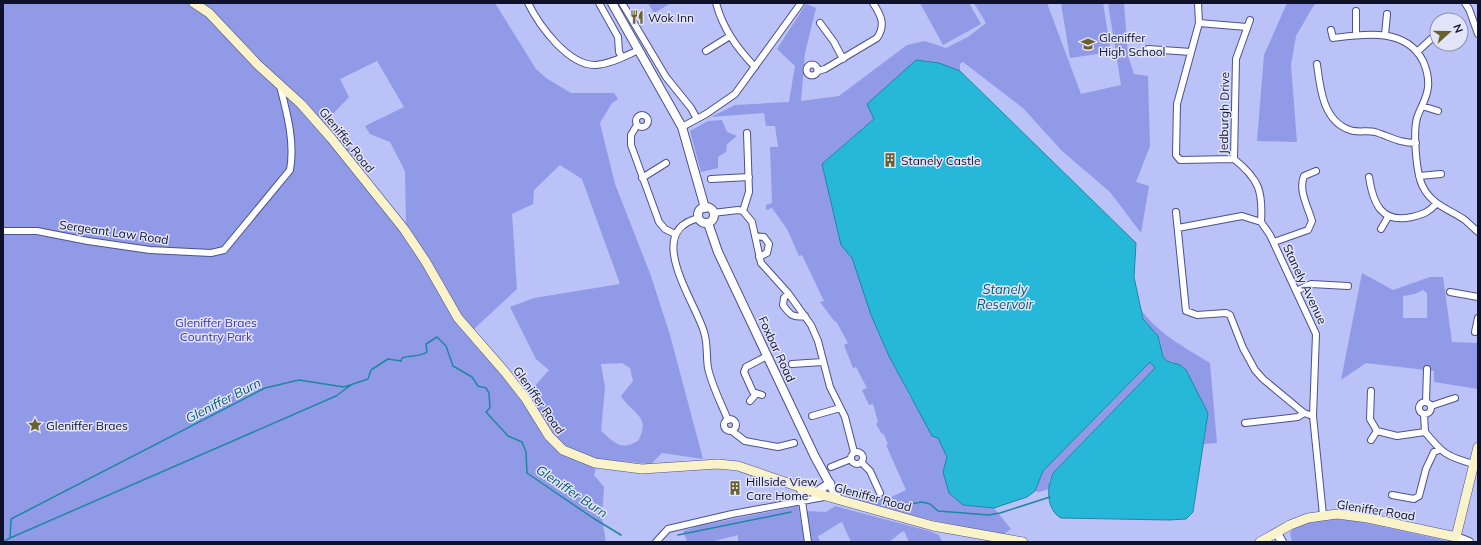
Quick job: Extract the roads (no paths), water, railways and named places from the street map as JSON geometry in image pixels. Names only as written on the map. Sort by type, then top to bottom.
[{"type":"main road","name":"Gleniffer Road","points":[[194,3],[209,13],[280,86],[289,92],[317,122],[404,229],[426,262],[458,318],[505,372],[526,399],[548,436],[563,450],[595,463],[642,469],[728,464],[750,469],[815,493],[933,526],[1016,542]]},
{"type":"main road","points":[[1456,537],[1478,447]]},
{"type":"main road","name":"Gleniffer Road","points":[[1260,542],[1290,525],[1308,518],[1323,515],[1353,516],[1456,537]]},
{"type":"street","points":[[528,3],[545,32],[571,56],[586,64],[593,65],[611,62],[639,50]]},
{"type":"street","points":[[599,3],[618,37],[619,52],[622,57]]},
{"type":"street","points":[[612,3],[682,127],[705,208]]},
{"type":"street","points":[[622,3],[666,77],[698,119]]},
{"type":"street","points":[[716,3],[720,16],[730,36],[755,67]]},
{"type":"street","points":[[682,127],[698,119],[735,94],[801,3]]},
{"type":"street","points":[[818,71],[825,70],[877,38],[882,31],[882,23],[873,3]]},
{"type":"street","points":[[1198,3],[1199,23],[1177,104],[1176,155],[1180,160],[1234,159]]},
{"type":"street","points":[[1465,3],[1469,8],[1478,34]]},
{"type":"street","points":[[1356,11],[1356,35]]},
{"type":"street","points":[[1385,35],[1387,14]]},
{"type":"street","name":"Jedburgh Drive","points":[[1250,20],[1236,59],[1234,159],[1253,178],[1260,189],[1262,205],[1261,222]]},
{"type":"street","points":[[820,23],[834,42],[837,51],[843,59]]},
{"type":"street","points":[[1199,23],[1247,27]]},
{"type":"street","points":[[1331,30],[1333,38],[1356,35],[1385,35],[1401,40],[1417,52],[1425,65],[1429,78],[1427,94],[1416,120],[1416,143],[1419,176],[1426,192],[1436,204],[1466,221],[1478,232]]},
{"type":"street","points":[[706,51],[730,36]]},
{"type":"street","points":[[1417,52],[1429,41]]},
{"type":"street","points":[[1148,49],[1190,52]]},
{"type":"street","points":[[1318,64],[1324,101],[1330,112],[1345,128],[1351,131],[1373,132],[1397,141],[1416,143]]},
{"type":"street","name":"Sergeant Law Road","points":[[3,231],[37,231],[88,241],[150,250],[211,254],[224,250],[290,170],[292,157],[291,137],[280,86]]},
{"type":"street","points":[[1422,106],[1438,111]]},
{"type":"street","points":[[637,125],[631,135],[630,145],[659,222],[665,229],[675,234]]},
{"type":"street","points":[[743,211],[749,197],[747,133]]},
{"type":"street","points":[[642,178],[666,163]]},
{"type":"street","points":[[1274,242],[1308,230],[1311,225],[1312,221],[1302,188],[1302,181],[1304,176],[1316,171]]},
{"type":"street","points":[[1419,176],[1441,174]]},
{"type":"street","points":[[1369,177],[1374,199],[1382,212],[1388,217],[1398,219],[1428,213],[1436,204]]},
{"type":"street","points":[[711,179],[749,178]]},
{"type":"street","points":[[705,208],[709,208],[713,213],[712,220],[708,223],[699,218],[700,210],[705,208]]},
{"type":"street","points":[[713,213],[728,210],[743,211],[752,222],[759,257],[765,268],[788,293],[805,316],[818,341],[830,387],[845,417],[854,452],[851,459],[831,467]]},
{"type":"street","points":[[1176,212],[1186,312],[1197,315],[1226,313],[1230,315],[1243,348],[1255,370],[1263,379],[1304,412],[1313,416]]},
{"type":"street","points":[[1178,228],[1242,216],[1261,222]]},
{"type":"street","points":[[1381,229],[1388,217]]},
{"type":"street","points":[[699,218],[685,222],[675,234],[673,245],[674,258],[702,324],[706,340],[710,376],[728,420],[725,422],[724,428],[732,431],[745,441],[778,447],[794,443]]},
{"type":"street","name":"Stanely Avenue","points":[[1261,222],[1274,242],[1316,334],[1313,416],[1323,515]]},
{"type":"street","name":"Foxbar Road","points":[[708,223],[717,250],[815,457],[838,499]]},
{"type":"street","points":[[755,236],[764,237],[769,244],[767,253],[759,257]]},
{"type":"street","points":[[1296,291],[1311,284],[1348,286]]},
{"type":"street","points":[[1450,292],[1478,297]]},
{"type":"street","points":[[788,293],[784,298],[783,305],[790,315],[795,317],[805,316]]},
{"type":"street","points":[[1475,332],[1478,318]]},
{"type":"street","points":[[750,401],[759,394],[754,392],[744,372],[746,367],[767,356]]},
{"type":"street","points":[[792,364],[823,362]]},
{"type":"street","points":[[1426,402],[1427,369]]},
{"type":"street","points":[[1371,391],[1370,419],[1377,431],[1398,436],[1425,432]]},
{"type":"street","points":[[1431,406],[1455,398]]},
{"type":"street","points":[[1426,402],[1431,406]]},
{"type":"street","points":[[1426,402],[1420,404],[1419,408],[1421,413],[1424,414],[1425,432],[1439,450],[1459,460],[1474,464]]},
{"type":"street","points":[[1424,414],[1430,412],[1431,406]]},
{"type":"street","points":[[812,416],[840,408]]},
{"type":"street","points":[[1245,423],[1298,417],[1304,412]]},
{"type":"street","points":[[1371,440],[1377,431]]},
{"type":"street","points":[[1392,495],[1414,499],[1419,496],[1426,469],[1434,452],[1439,450]]},
{"type":"street","points":[[854,452],[862,454],[862,462],[870,471],[880,493]]},
{"type":"street","points":[[851,459],[856,464],[862,462]]},
{"type":"street","points":[[815,493],[830,483]]},
{"type":"street","points":[[800,487],[808,542]]},
{"type":"street","points":[[656,542],[668,529],[826,496]]},
{"type":"street","points":[[1278,533],[1282,542]]},
{"type":"street","name":"Gleniffer Road","points":[[1456,537],[1469,542]]},
{"type":"water","name":"Stanely Reservoir","points":[[916,60],[939,63],[960,71],[1136,243],[1134,277],[1143,319],[1158,336],[1163,357],[1167,361],[1180,365],[1186,370],[1208,413],[1193,512],[1186,519],[1061,518],[1052,509],[1050,503],[1049,490],[1051,477],[1054,472],[1155,368],[1150,362],[1043,471],[1035,491],[1027,497],[994,508],[963,505],[949,493],[943,472],[947,457],[938,438],[932,436],[889,356],[871,315],[852,258],[841,245],[822,164],[874,119],[867,104]]},
{"type":"waterway","name":"Gleniffer Burn","points":[[3,542],[10,538],[11,519],[265,388],[299,380],[344,387],[368,379],[371,370],[388,359],[401,361],[402,358],[408,356],[425,354],[427,352],[426,344],[437,337],[446,346],[453,366],[472,377],[478,386],[486,388],[489,393],[490,408],[486,412],[508,436],[522,442],[526,452],[527,473],[593,518],[621,535]]},
{"type":"waterway","points":[[10,538],[336,396],[351,385]]},
{"type":"waterway","name":"Gleniffer Burn","points":[[848,493],[910,504],[922,502],[930,504],[938,511],[989,515],[1050,497]]},
{"type":"waterway","name":"Gleniffer Burn","points":[[678,535],[791,512]]},
{"type":"place","name":"Wok Inn","points":[[637,17]]},
{"type":"place","name":"Gleniffer High School","points":[[1088,44]]},
{"type":"place","name":"Stanely Castle","points":[[890,160]]},
{"type":"place","name":"Gleniffer Braes","points":[[35,425]]},
{"type":"place","name":"Hillside View Care Home","points":[[735,488]]},
{"type":"park label","name":"Gleniffer Braes Country Park","points":[[216,329]]}]
